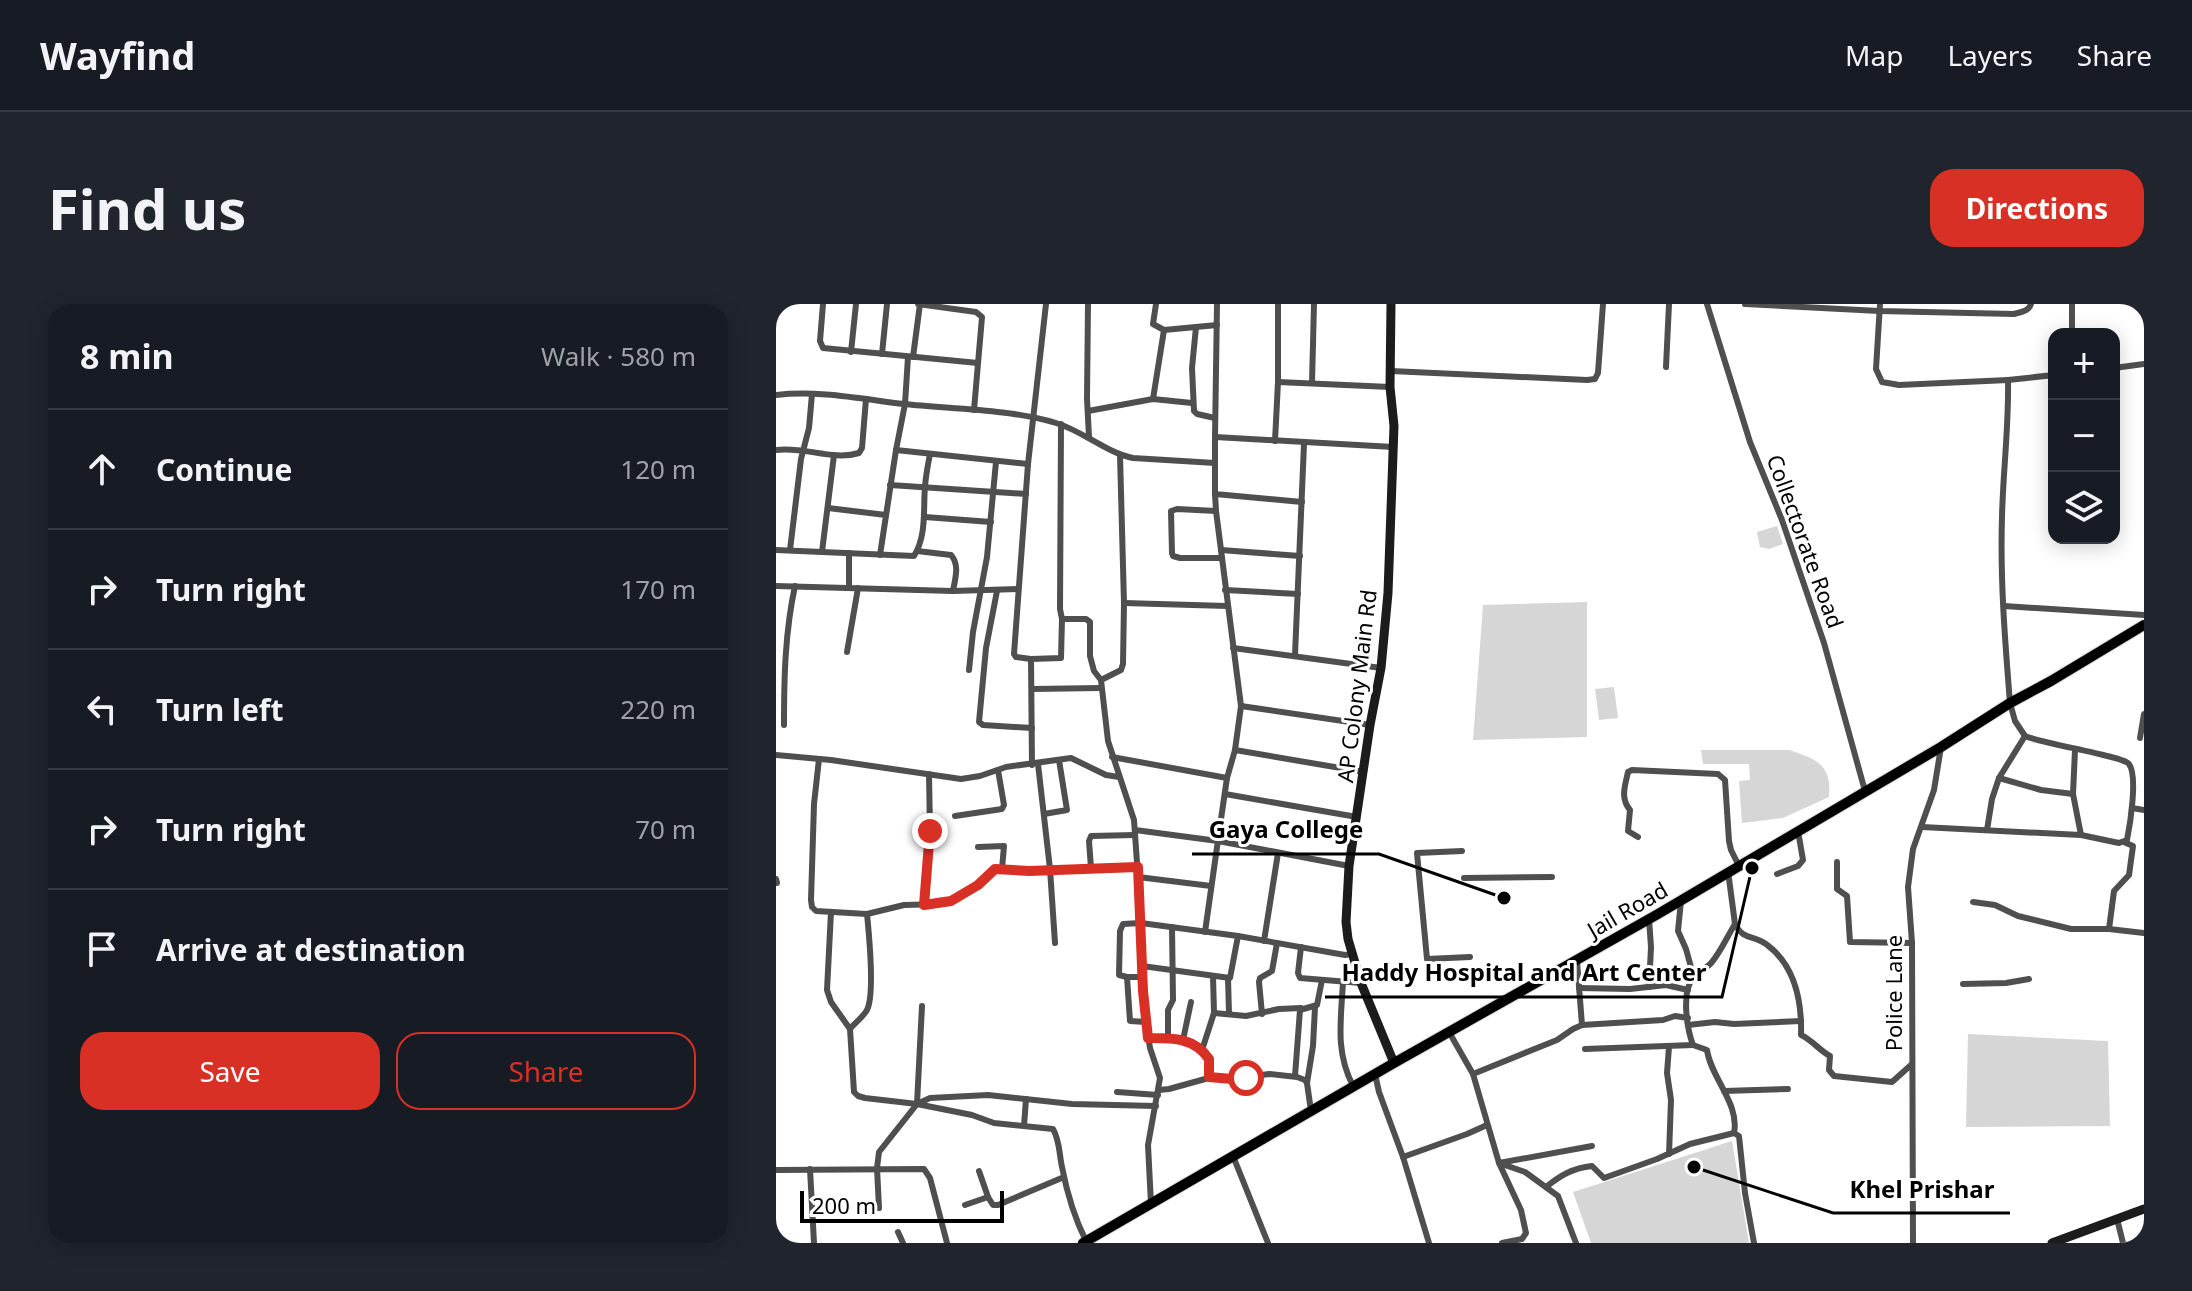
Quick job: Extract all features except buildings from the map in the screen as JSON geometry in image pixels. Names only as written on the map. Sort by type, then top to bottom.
[{"type":"main road","name":"Jail Road","points":[[1084,1242],[1681,901],[2144,625]]},
{"type":"street","points":[[823,304],[821,345],[826,348],[978,363]]},
{"type":"street","points":[[851,352],[856,304]]},
{"type":"street","points":[[882,354],[887,304]]},
{"type":"street","points":[[880,555],[919,304],[980,314],[982,321],[974,410]]},
{"type":"street","points":[[1046,304],[1028,464],[1016,657],[1061,658],[1061,424]]},
{"type":"street","points":[[1088,304],[1089,437]]},
{"type":"street","points":[[1156,304],[1153,324],[1164,330],[1217,325]]},
{"type":"street","points":[[1205,932],[1227,778],[1235,750],[1241,706],[1216,511],[1217,304]]},
{"type":"street","points":[[1275,441],[1278,304]]},
{"type":"street","points":[[1312,383],[1314,304]]},
{"type":"street","name":"AP Colony Main Rd","points":[[1391,304],[1390,387],[1394,426],[1388,593],[1381,668],[1349,866],[1346,922],[1361,983],[1394,1063]]},
{"type":"street","points":[[1391,371],[1595,379],[1603,304]]},
{"type":"street","points":[[1666,367],[1669,304]]},
{"type":"street","name":"Collectorate Road","points":[[1707,304],[1750,442],[1782,520],[1824,643],[1866,792]]},
{"type":"street","points":[[1745,304],[2014,314],[2029,309],[2031,304]]},
{"type":"street","points":[[2072,304],[2072,328]]},
{"type":"street","points":[[1879,308],[1876,369],[1882,382],[1899,385],[2048,376]]},
{"type":"street","points":[[1196,327],[1192,403],[1195,413],[1215,418]]},
{"type":"street","points":[[1153,399],[1164,330]]},
{"type":"street","points":[[2120,367],[2144,364]]},
{"type":"street","points":[[2008,380],[2009,417],[2002,514],[2010,703],[2015,721],[2025,736],[2126,761],[2132,772],[2132,808],[2124,842]]},
{"type":"street","points":[[1278,382],[1390,387]]},
{"type":"street","points":[[790,550],[812,394]]},
{"type":"street","points":[[776,395],[812,394],[1033,418],[1061,424],[1120,455],[1215,463]]},
{"type":"street","points":[[776,450],[834,455],[853,455],[861,451],[866,399]]},
{"type":"street","points":[[1088,411],[1153,399],[1192,403]]},
{"type":"street","points":[[1215,437],[1393,447]]},
{"type":"street","points":[[1295,655],[1304,444]]},
{"type":"street","points":[[896,450],[1028,464]]},
{"type":"street","points":[[776,550],[911,557],[917,551],[925,517],[925,486],[930,454]]},
{"type":"street","points":[[822,552],[834,455]]},
{"type":"street","points":[[1032,689],[1101,684],[1121,670],[1124,603],[1120,455]]},
{"type":"street","points":[[969,670],[973,632],[983,590],[996,462]]},
{"type":"street","points":[[890,485],[1026,494]]},
{"type":"street","points":[[1215,494],[1302,502]]},
{"type":"street","points":[[828,508],[886,515]]},
{"type":"street","points":[[1216,511],[1171,511],[1172,553],[1180,558],[1222,558]]},
{"type":"street","points":[[925,517],[991,522]]},
{"type":"street","points":[[1221,550],[1300,556]]},
{"type":"street","points":[[917,551],[954,558],[957,563],[953,591]]},
{"type":"street","points":[[849,553],[849,587]]},
{"type":"street","points":[[776,586],[953,591],[1018,589]]},
{"type":"street","points":[[784,725],[784,684],[790,609],[795,586]]},
{"type":"street","points":[[847,652],[858,588]]},
{"type":"street","points":[[1225,590],[1298,594]]},
{"type":"street","points":[[997,591],[986,648],[979,722],[983,725],[1032,728]]},
{"type":"street","points":[[1124,603],[1227,606]]},
{"type":"street","points":[[2004,606],[2144,615]]},
{"type":"street","points":[[1062,619],[1089,620],[1092,664],[1101,684],[1112,757],[1131,807],[1135,833],[1146,1022],[1160,1078],[1148,1145],[1151,1204]]},
{"type":"street","points":[[1233,648],[1381,668]]},
{"type":"street","points":[[1031,659],[1035,764],[1044,814],[1055,943]]},
{"type":"street","points":[[1241,706],[1370,725]]},
{"type":"street","points":[[2140,738],[2144,714]]},
{"type":"street","points":[[1987,830],[1999,778],[2025,736]]},
{"type":"street","name":"Police Lane","points":[[1913,1243],[1912,943],[1908,887],[1913,849],[1936,780],[1941,747]]},
{"type":"street","points":[[1235,750],[1364,772]]},
{"type":"street","points":[[2075,750],[2073,794],[2081,835]]},
{"type":"street","points":[[776,755],[970,779],[1018,765],[1071,758],[1106,775],[1119,777]]},
{"type":"street","points":[[1112,757],[1227,778]]},
{"type":"street","points":[[819,759],[814,804],[812,904],[816,911],[867,914],[904,905],[951,901],[978,885],[991,871],[1002,869],[1138,867]]},
{"type":"street","points":[[1044,814],[1067,810],[1059,760]]},
{"type":"street","points":[[955,816],[1002,809],[998,770]]},
{"type":"street","points":[[1638,837],[1628,831],[1630,810],[1624,803],[1624,792],[1628,772],[1718,774],[1725,780],[1729,841],[1739,866]]},
{"type":"street","points":[[924,905],[930,831],[929,774]]},
{"type":"street","points":[[1999,778],[2041,790],[2073,794]]},
{"type":"street","points":[[1225,794],[1357,817]]},
{"type":"street","points":[[2132,808],[2144,810]]},
{"type":"street","points":[[1922,827],[2081,835],[2133,846],[2130,871],[2114,891],[2109,929]]},
{"type":"street","points":[[1777,874],[1798,866],[1803,860],[1798,831]]},
{"type":"street","points":[[1091,868],[1091,836],[1135,833],[1218,841],[1349,866]]},
{"type":"street","points":[[978,847],[1004,846],[1002,869]]},
{"type":"street","points":[[1462,851],[1417,853],[1427,959],[1470,957]]},
{"type":"street","points":[[1264,941],[1278,853]]},
{"type":"street","points":[[1837,862],[1837,889],[1847,896],[1850,942],[1912,943]]},
{"type":"street","points":[[1728,871],[1735,924],[1742,934],[1756,938],[1775,952],[1794,976],[1801,1035],[1830,1056],[1829,1070],[1834,1076],[1892,1082],[1911,1064]]},
{"type":"street","points":[[1138,877],[1211,886]]},
{"type":"street","points":[[1464,878],[1552,877]]},
{"type":"street","points":[[1681,901],[1678,931],[1694,978]]},
{"type":"street","points":[[1973,902],[1995,905],[2018,916],[2071,929],[2144,933]]},
{"type":"street","points":[[831,912],[827,990],[831,1002],[850,1029],[854,1092],[865,1098],[917,1104],[972,1115],[994,1123],[1053,1129],[1074,1215],[1084,1242]]},
{"type":"street","points":[[850,1029],[869,1005],[871,961],[867,914]]},
{"type":"street","points":[[1649,919],[1649,987]]},
{"type":"street","points":[[1143,977],[1121,977],[1118,972],[1121,926],[1128,923],[1352,954]]},
{"type":"street","points":[[1693,1045],[1688,1022],[1688,990],[1694,978],[1710,965],[1735,924]]},
{"type":"street","points":[[1168,1038],[1168,1010],[1173,1000],[1172,927]]},
{"type":"street","points":[[1229,1014],[1228,978],[1232,975],[1238,936]]},
{"type":"street","points":[[1262,1014],[1259,982],[1260,978],[1272,971],[1277,943]]},
{"type":"street","points":[[1301,947],[1298,976],[1303,979],[1361,983]]},
{"type":"street","points":[[1577,960],[1582,1025]]},
{"type":"street","points":[[1142,966],[1228,978]]},
{"type":"street","points":[[1202,1050],[1214,1013],[1213,976]]},
{"type":"street","points":[[1127,977],[1130,1021],[1146,1022]]},
{"type":"street","points":[[1963,984],[2029,979]]},
{"type":"street","points":[[1311,1111],[1307,1083],[1315,1007],[1322,980]]},
{"type":"street","points":[[1343,982],[1341,1054],[1353,1086]]},
{"type":"street","points":[[1579,988],[1666,985],[1688,990]]},
{"type":"street","points":[[1183,1040],[1191,1002]]},
{"type":"street","points":[[917,1104],[922,1006]]},
{"type":"street","points":[[1214,1013],[1246,1016],[1279,1009],[1315,1007]]},
{"type":"street","points":[[1295,1076],[1301,1008]]},
{"type":"street","points":[[1473,1074],[1557,1040],[1582,1025],[1663,1020],[1675,1016],[1688,1022],[1734,1024],[1801,1021]]},
{"type":"street","points":[[1449,1032],[1473,1074],[1499,1163],[1521,1210],[1526,1233],[1522,1239],[1502,1243]]},
{"type":"street","points":[[1148,1038],[1183,1040],[1202,1050],[1209,1059],[1209,1077]]},
{"type":"street","points":[[1585,1049],[1693,1045],[1707,1050],[1709,1063],[1724,1091],[1736,1125],[1734,1133]]},
{"type":"street","points":[[1669,1047],[1669,1154]]},
{"type":"street","points":[[1117,1092],[1159,1092],[1209,1077],[1232,1079],[1262,1074],[1295,1076],[1307,1083]]},
{"type":"street","points":[[1375,1074],[1429,1243]]},
{"type":"street","points":[[1724,1091],[1788,1089]]},
{"type":"street","points":[[879,1208],[877,1168],[882,1147],[917,1104],[930,1098],[988,1095],[1072,1104],[1156,1106]]},
{"type":"street","points":[[1024,1126],[1026,1099]]},
{"type":"street","points":[[1403,1157],[1487,1125]]},
{"type":"street","points":[[1546,1187],[1576,1167],[1592,1166],[1604,1178],[1690,1144],[1734,1133],[1739,1136],[1754,1243]]},
{"type":"street","points":[[1499,1163],[1592,1146]]},
{"type":"street","points":[[1233,1156],[1268,1243]]},
{"type":"street","points":[[1499,1163],[1525,1172],[1558,1196],[1576,1243]]},
{"type":"street","points":[[810,1169],[814,1243]]},
{"type":"street","points":[[776,1170],[924,1169],[930,1178],[947,1243]]},
{"type":"street","points":[[979,1171],[993,1205],[1064,1177]]},
{"type":"street","points":[[965,1205],[988,1197]]},
{"type":"street","points":[[2052,1243],[2144,1209]]},
{"type":"street","points":[[2117,1219],[2123,1243]]},
{"type":"street","points":[[898,1232],[903,1243]]},
{"type":"shaded area","points":[[1777,526],[1783,544],[1769,549],[1760,547],[1757,532]]},
{"type":"shaded area","points":[[1587,602],[1587,737],[1473,740],[1483,605]]},
{"type":"shaded area","points":[[1614,687],[1618,718],[1599,720],[1595,689]]},
{"type":"shaded area","points":[[1701,750],[1789,750],[1799,753],[1815,760],[1825,770],[1829,797],[1783,818],[1742,823],[1739,781],[1750,780],[1749,764],[1703,764]]},
{"type":"shaded area","points":[[1968,1034],[2108,1041],[2110,1126],[1966,1127]]},
{"type":"shaded area","points":[[1732,1141],[1749,1243],[1591,1243],[1573,1192]]},
{"type":"place","name":"Haddy Hospital and Art Center","points":[[1752,868]]},
{"type":"place","name":"Gaya College","points":[[1504,898]]},
{"type":"place","name":"Khel Prishar","points":[[1694,1167]]},
{"type":"route","points":[[930,831],[924,905],[951,901],[978,885],[995,869],[1029,871],[1138,867],[1148,1038],[1178,1038],[1197,1046],[1209,1059],[1209,1077],[1246,1078]]}]
